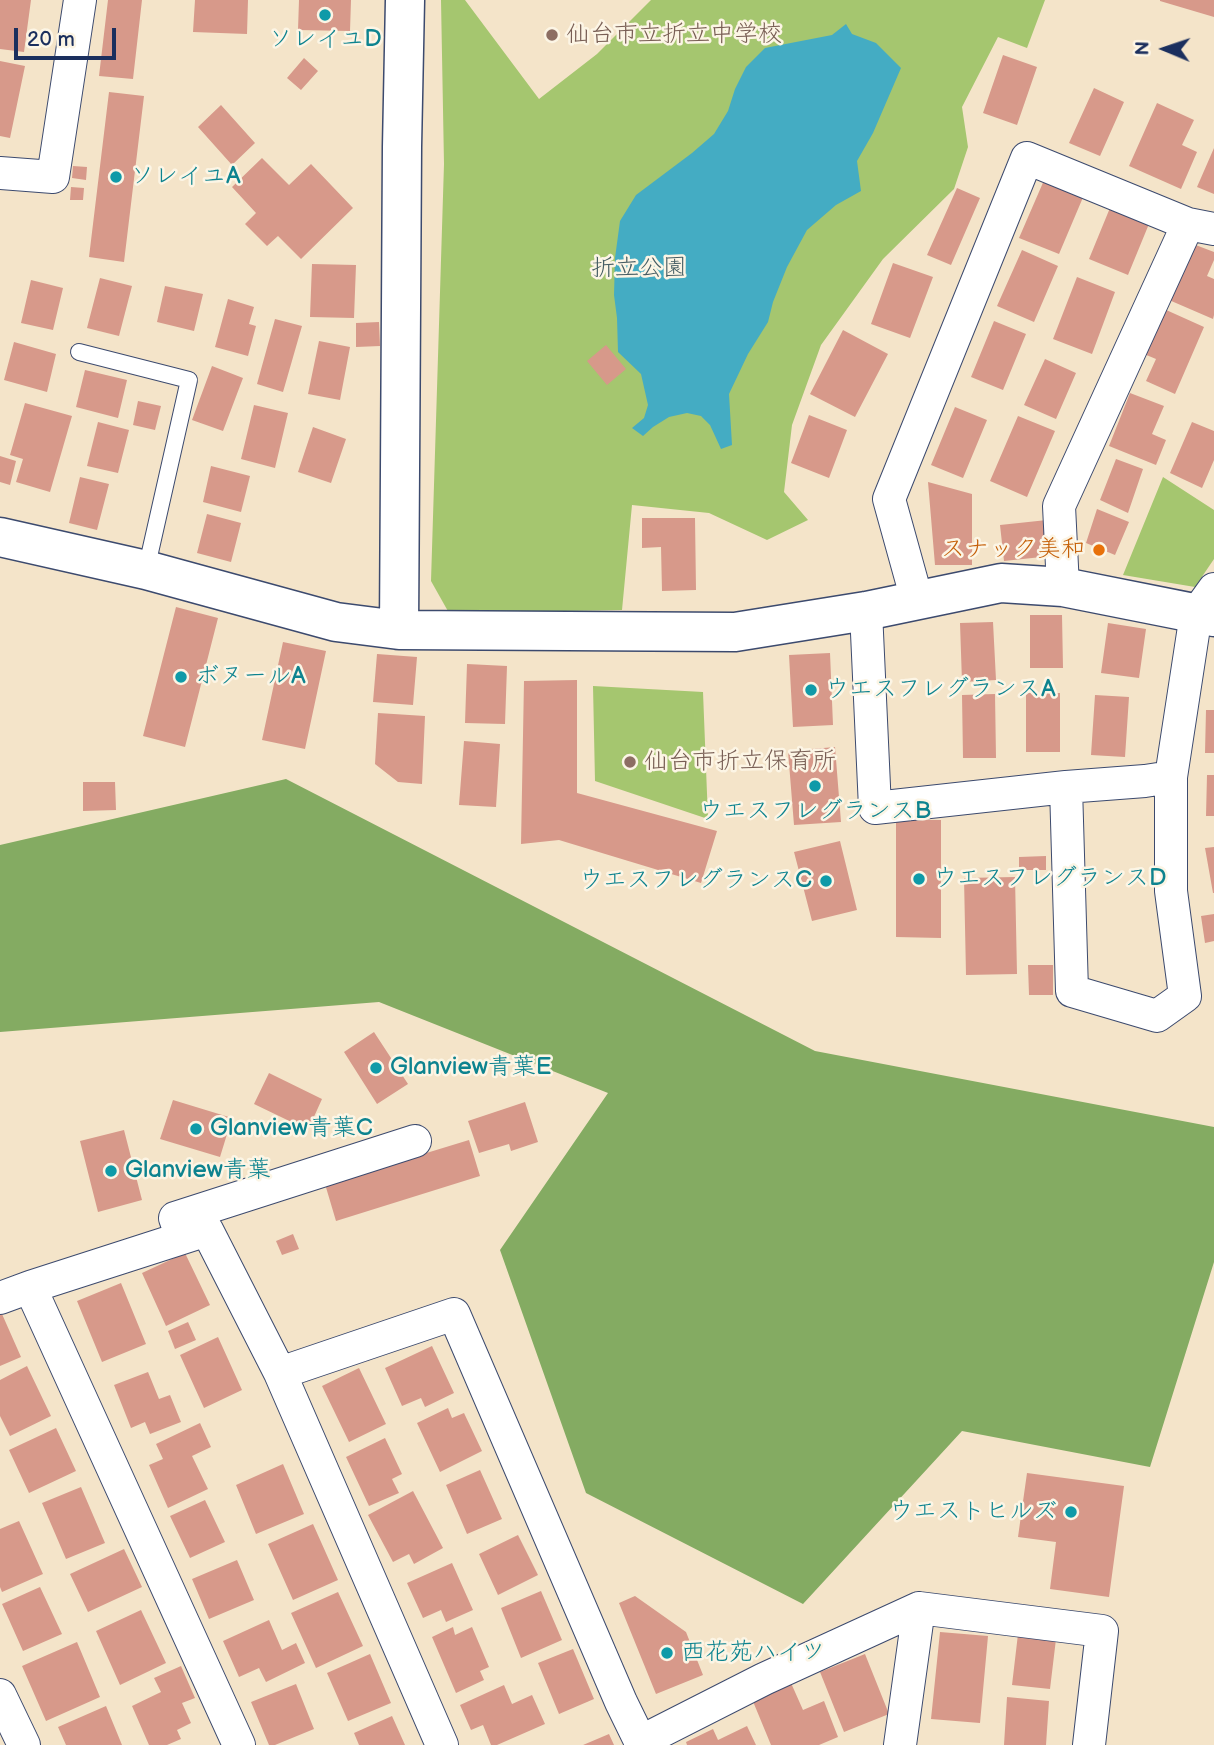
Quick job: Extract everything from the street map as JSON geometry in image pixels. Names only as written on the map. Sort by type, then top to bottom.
[{"type":"street","points":[[0,173],[53,177],[80,0]]},
{"type":"street","points":[[399,630],[405,0]]},
{"type":"street","points":[[917,600],[889,499],[1027,158],[1201,226],[1059,506],[1063,587]]},
{"type":"street","points":[[0,538],[146,569],[336,622],[399,630],[735,632],[866,611],[1001,583],[1063,587],[1208,606],[1171,777],[1171,891],[1185,996],[1157,1016],[1072,991],[1066,787]]},
{"type":"street","points":[[866,611],[875,808],[1171,777]]},
{"type":"street","points":[[181,1239],[175,1218],[415,1141]]},
{"type":"street","points":[[0,1298],[207,1230],[280,1373],[442,1745]]},
{"type":"street","points":[[30,1287],[239,1745]]},
{"type":"street","points":[[280,1373],[454,1314],[641,1743],[764,1679],[919,1608],[1102,1631],[1090,1745]]},
{"type":"street","points":[[900,1745],[919,1608]]},
{"type":"street","points":[[0,1695],[24,1745]]},
{"type":"lane","points":[[79,352],[189,380],[146,569]]},
{"type":"green space","name":"折立公園","points":[[441,0],[465,0],[539,99],[597,54],[651,0],[1045,0],[1027,48],[998,37],[962,107],[968,147],[954,189],[883,259],[821,345],[792,425],[784,492],[808,520],[767,540],[709,513],[632,505],[622,610],[449,613],[431,581],[444,164]]},
{"type":"green space","points":[[1163,477],[1214,510],[1214,559],[1195,587],[1123,575]]},
{"type":"green space","points":[[593,686],[703,692],[708,819],[595,781]]},
{"type":"green space","points":[[286,779],[815,1051],[1214,1127],[1214,1262],[1150,1467],[962,1431],[803,1604],[586,1493],[500,1250],[608,1093],[379,1002],[0,1032],[0,845]]},
{"type":"water","points":[[846,24],[852,34],[876,43],[901,68],[873,133],[857,161],[861,191],[836,205],[807,230],[787,267],[768,322],[748,354],[729,394],[732,445],[721,449],[710,425],[701,416],[687,413],[669,417],[643,436],[632,428],[644,418],[648,405],[641,374],[618,352],[614,295],[620,221],[636,195],[714,134],[728,111],[746,67],[765,48],[832,35]]},
{"type":"building","points":[[0,0],[31,0],[24,52],[0,49]]},
{"type":"building","points":[[108,0],[142,0],[133,79],[99,76]]},
{"type":"building","points":[[195,0],[248,0],[247,34],[193,32]]},
{"type":"building","name":"ソレイユD","points":[[299,0],[351,0],[350,31],[298,30]]},
{"type":"building","points":[[1214,0],[1214,17],[1160,1]]},
{"type":"building","points":[[1003,55],[1037,67],[1017,125],[983,113]]},
{"type":"building","points":[[304,58],[318,71],[301,90],[287,78]]},
{"type":"building","points":[[0,61],[25,66],[10,138],[0,136]]},
{"type":"building","points":[[1094,88],[1124,102],[1100,156],[1069,143]]},
{"type":"building","name":"ソレイユA","points":[[109,92],[144,96],[124,262],[89,257]]},
{"type":"building","points":[[1157,103],[1194,120],[1182,145],[1197,152],[1181,189],[1129,166]]},
{"type":"building","points":[[221,105],[255,143],[232,165],[198,127]]},
{"type":"building","points":[[1214,148],[1214,194],[1197,187]]},
{"type":"building","points":[[262,158],[289,185],[311,164],[353,208],[301,259],[278,236],[267,246],[245,224],[256,213],[232,187]]},
{"type":"building","points":[[73,166],[87,167],[86,180],[72,178]]},
{"type":"building","points":[[1045,178],[1084,195],[1059,254],[1019,238]]},
{"type":"building","points":[[71,187],[84,188],[83,200],[70,200]]},
{"type":"building","points":[[957,188],[980,198],[951,265],[927,255]]},
{"type":"building","points":[[1112,203],[1151,219],[1128,275],[1089,259]]},
{"type":"building","points":[[1193,244],[1214,252],[1214,260],[1207,276],[1214,279],[1213,319],[1169,300]]},
{"type":"building","points":[[1022,250],[1058,266],[1034,322],[997,306]]},
{"type":"building","points":[[893,263],[933,277],[910,338],[871,324]]},
{"type":"building","points":[[312,264],[356,265],[354,318],[310,317]]},
{"type":"building","points":[[1077,277],[1115,292],[1092,354],[1053,339]]},
{"type":"building","points":[[100,278],[132,286],[119,336],[87,328]]},
{"type":"building","points":[[31,280],[63,288],[53,330],[21,323]]},
{"type":"building","points":[[165,286],[203,294],[194,331],[157,322]]},
{"type":"building","points":[[228,299],[254,307],[249,324],[256,326],[248,356],[215,347]]},
{"type":"building","points":[[1164,309],[1204,327],[1175,394],[1146,381],[1156,359],[1144,354]]},
{"type":"building","points":[[275,319],[302,326],[283,392],[257,384]]},
{"type":"building","points":[[994,321],[1026,334],[1003,390],[971,377]]},
{"type":"building","points":[[379,322],[380,346],[356,347],[356,323]]},
{"type":"building","points":[[843,330],[888,354],[855,417],[810,394]]},
{"type":"building","points":[[319,341],[350,347],[340,400],[308,394]]},
{"type":"building","points":[[14,342],[56,354],[47,392],[4,380]]},
{"type":"building","points":[[606,345],[626,369],[607,385],[587,361]]},
{"type":"building","points":[[1045,359],[1076,373],[1056,419],[1024,405]]},
{"type":"building","points":[[212,366],[243,378],[223,431],[192,420]]},
{"type":"building","points":[[85,370],[127,380],[118,418],[76,407]]},
{"type":"building","points":[[1130,393],[1164,406],[1152,434],[1166,440],[1156,465],[1109,446]]},
{"type":"building","points":[[138,401],[161,406],[155,430],[133,425]]},
{"type":"building","points":[[25,403],[72,416],[50,492],[16,482],[23,459],[10,455]]},
{"type":"building","points":[[254,405],[288,413],[275,468],[241,459]]},
{"type":"building","points":[[955,407],[987,420],[963,478],[931,465]]},
{"type":"building","points":[[809,415],[847,430],[829,478],[791,463]]},
{"type":"building","points":[[1018,416],[1055,431],[1027,497],[990,481]]},
{"type":"building","points":[[98,422],[129,430],[118,473],[87,466]]},
{"type":"building","points":[[1192,422],[1214,431],[1214,460],[1202,488],[1170,473]]},
{"type":"building","points":[[313,427],[346,439],[331,483],[298,472]]},
{"type":"building","points":[[0,456],[16,461],[10,485],[0,482]]},
{"type":"building","points":[[1116,459],[1143,469],[1128,513],[1100,500]]},
{"type":"building","points":[[211,466],[250,476],[241,512],[203,502]]},
{"type":"building","points":[[80,477],[109,484],[97,530],[69,523]]},
{"type":"building","points":[[928,482],[972,494],[972,565],[935,565]]},
{"type":"building","points":[[1097,509],[1129,522],[1115,555],[1086,543]]},
{"type":"building","points":[[207,514],[241,523],[231,562],[197,553]]},
{"type":"building","points":[[642,518],[695,518],[696,590],[662,591],[661,547],[642,548]]},
{"type":"building","points":[[1047,520],[1051,556],[1004,561],[1000,525]]},
{"type":"building","name":"ボヌールA","points":[[176,607],[218,618],[185,747],[143,736]]},
{"type":"building","points":[[1030,615],[1062,615],[1063,668],[1030,668]]},
{"type":"building","points":[[993,622],[996,680],[962,682],[960,623]]},
{"type":"building","points":[[1108,623],[1146,629],[1139,678],[1101,673]]},
{"type":"building","points":[[283,642],[326,651],[305,749],[262,740]]},
{"type":"building","name":"ウエスフレグランスA","points":[[830,653],[833,725],[793,727],[789,655]]},
{"type":"building","points":[[377,654],[417,657],[413,705],[373,702]]},
{"type":"building","points":[[467,664],[507,666],[505,724],[465,723]]},
{"type":"building","points":[[577,680],[577,793],[717,831],[701,883],[559,840],[521,844],[524,681]]},
{"type":"building","points":[[1026,693],[1060,693],[1060,752],[1026,752]]},
{"type":"building","points":[[995,694],[996,758],[963,758],[962,695]]},
{"type":"building","points":[[1095,695],[1129,697],[1125,757],[1091,755]]},
{"type":"building","points":[[1206,710],[1214,710],[1214,753],[1205,753]]},
{"type":"building","points":[[378,713],[425,716],[422,784],[398,782],[375,764]]},
{"type":"building","points":[[464,741],[500,744],[496,807],[459,805]]},
{"type":"building","name":"ウエスフレグランスB","points":[[835,747],[841,822],[794,825],[788,751]]},
{"type":"building","points":[[1207,775],[1214,775],[1214,816],[1206,816]]},
{"type":"building","points":[[83,782],[115,782],[116,810],[83,811]]},
{"type":"building","name":"ウエスフレグランスD","points":[[896,820],[941,820],[941,938],[896,937]]},
{"type":"building","name":"ウエスフレグランスC","points":[[840,841],[857,910],[812,921],[794,852]]},
{"type":"building","points":[[1214,847],[1214,893],[1213,893],[1205,848]]},
{"type":"building","points":[[1046,856],[1046,870],[1019,870],[1019,857]]},
{"type":"building","points":[[1015,877],[1017,974],[966,975],[964,878]]},
{"type":"building","points":[[1214,914],[1214,941],[1205,943],[1201,916]]},
{"type":"building","points":[[1028,965],[1053,965],[1053,995],[1029,995]]},
{"type":"building","name":"Glanview青葉E","points":[[374,1032],[408,1084],[377,1104],[344,1052]]},
{"type":"building","points":[[269,1073],[322,1099],[308,1130],[254,1104]]},
{"type":"building","name":"Glanview青葉C","points":[[173,1100],[232,1118],[220,1157],[160,1139]]},
{"type":"building","points":[[525,1102],[538,1142],[511,1151],[509,1144],[479,1153],[468,1121]]},
{"type":"building","name":"Glanview青葉","points":[[124,1130],[142,1200],[98,1212],[80,1141]]},
{"type":"building","points":[[469,1140],[480,1176],[336,1221],[325,1184]]},
{"type":"building","points":[[293,1234],[299,1249],[282,1255],[276,1241]]},
{"type":"building","points":[[185,1253],[210,1305],[166,1326],[142,1273]]},
{"type":"building","points":[[121,1283],[146,1344],[102,1362],[77,1301]]},
{"type":"building","points":[[2,1314],[21,1357],[0,1366],[0,1315]]},
{"type":"building","points":[[188,1322],[196,1340],[175,1349],[168,1331]]},
{"type":"building","points":[[218,1337],[242,1390],[204,1408],[180,1355]]},
{"type":"building","points":[[432,1346],[454,1393],[425,1407],[421,1398],[402,1406],[385,1368]]},
{"type":"building","points":[[27,1366],[51,1416],[10,1436],[0,1416],[0,1380]]},
{"type":"building","points":[[359,1368],[386,1424],[349,1442],[322,1386]]},
{"type":"building","points":[[148,1372],[159,1399],[170,1395],[181,1422],[150,1434],[145,1422],[131,1428],[114,1385]]},
{"type":"building","points":[[448,1408],[452,1418],[464,1413],[482,1451],[440,1472],[417,1423]]},
{"type":"building","points":[[200,1423],[211,1447],[192,1456],[208,1489],[168,1508],[149,1465],[163,1459],[156,1444]]},
{"type":"building","points":[[56,1428],[76,1471],[29,1493],[9,1450]]},
{"type":"building","points":[[385,1438],[402,1474],[392,1479],[399,1493],[369,1506],[346,1457]]},
{"type":"building","points":[[283,1464],[304,1514],[256,1534],[236,1485]]},
{"type":"building","points":[[480,1470],[502,1519],[467,1534],[446,1485]]},
{"type":"building","name":"ウエストヒルズ","points":[[1027,1473],[1124,1486],[1109,1597],[1050,1589],[1056,1542],[1018,1537]]},
{"type":"building","points":[[81,1487],[105,1543],[66,1559],[42,1503]]},
{"type":"building","points":[[413,1491],[443,1548],[414,1564],[409,1554],[393,1562],[368,1515]]},
{"type":"building","points":[[205,1500],[225,1542],[190,1558],[170,1516]]},
{"type":"building","points":[[19,1521],[43,1574],[2,1592],[0,1529]]},
{"type":"building","points":[[313,1524],[338,1580],[293,1600],[268,1544]]},
{"type":"building","points":[[518,1535],[538,1575],[498,1595],[479,1554]]},
{"type":"building","points":[[124,1549],[142,1587],[88,1612],[70,1574]]},
{"type":"building","points":[[237,1560],[254,1600],[209,1619],[192,1579]]},
{"type":"building","points":[[452,1563],[473,1610],[446,1622],[441,1610],[423,1618],[407,1583]]},
{"type":"building","points":[[40,1587],[62,1634],[23,1651],[2,1604]]},
{"type":"building","points":[[541,1591],[562,1640],[521,1658],[501,1608]]},
{"type":"building","points":[[338,1592],[363,1646],[316,1668],[291,1613]]},
{"type":"building","name":"西花苑ハイツ","points":[[635,1596],[686,1632],[703,1675],[656,1694],[619,1603]]},
{"type":"building","points":[[141,1610],[166,1663],[120,1685],[96,1631]]},
{"type":"building","points":[[269,1620],[282,1650],[296,1643],[305,1663],[266,1682],[259,1668],[239,1677],[223,1641]]},
{"type":"building","points":[[453,1627],[455,1635],[472,1627],[489,1667],[480,1671],[484,1680],[456,1693],[432,1637]]},
{"type":"building","points":[[940,1632],[988,1636],[980,1723],[931,1719]]},
{"type":"building","points":[[1018,1634],[1056,1639],[1050,1689],[1012,1685]]},
{"type":"building","points":[[77,1642],[100,1697],[46,1721],[22,1666]]},
{"type":"building","points":[[573,1649],[594,1699],[559,1714],[538,1663]]},
{"type":"building","points":[[370,1654],[391,1703],[348,1721],[327,1673]]},
{"type":"building","points":[[865,1654],[889,1714],[844,1732],[820,1672]]},
{"type":"building","points":[[181,1666],[195,1698],[182,1703],[191,1723],[177,1730],[181,1739],[167,1745],[149,1745],[132,1706],[161,1692],[154,1678]]},
{"type":"building","points":[[791,1683],[803,1710],[824,1701],[838,1737],[819,1745],[771,1745],[752,1699]]},
{"type":"building","points":[[296,1684],[314,1729],[269,1745],[251,1702]]},
{"type":"building","points":[[504,1685],[512,1704],[532,1695],[545,1724],[497,1745],[491,1745],[483,1725],[471,1730],[460,1705]]},
{"type":"building","points":[[1007,1697],[1049,1701],[1046,1745],[1004,1745]]},
{"type":"building","points":[[106,1706],[122,1745],[66,1745],[58,1727]]},
{"type":"building","points":[[392,1716],[405,1745],[359,1745],[354,1733]]},
{"type":"building","points":[[747,1726],[756,1745],[687,1745],[686,1742],[713,1729],[718,1740]]},
{"type":"building","points":[[609,1734],[614,1745],[583,1745]]},
{"type":"place","name":"ソレイユD","points":[[325,15]]},
{"type":"place","name":"仙台市立折立中学校","points":[[552,35]]},
{"type":"place","name":"ソレイユA","points":[[116,177]]},
{"type":"place","name":"スナック美和","points":[[1099,550]]},
{"type":"place","name":"ボヌールA","points":[[181,677]]},
{"type":"place","name":"ウエスフレグランスA","points":[[811,690]]},
{"type":"place","name":"仙台市折立保育所","points":[[630,762]]},
{"type":"place","name":"ウエスフレグランスB","points":[[815,786]]},
{"type":"place","name":"ウエスフレグランスD","points":[[919,879]]},
{"type":"place","name":"ウエスフレグランスC","points":[[826,881]]},
{"type":"place","name":"Glanview青葉E","points":[[376,1068]]},
{"type":"place","name":"Glanview青葉C","points":[[196,1129]]},
{"type":"place","name":"Glanview青葉","points":[[111,1171]]},
{"type":"place","name":"ウエストヒルズ","points":[[1071,1512]]},
{"type":"place","name":"西花苑ハイツ","points":[[667,1653]]}]
